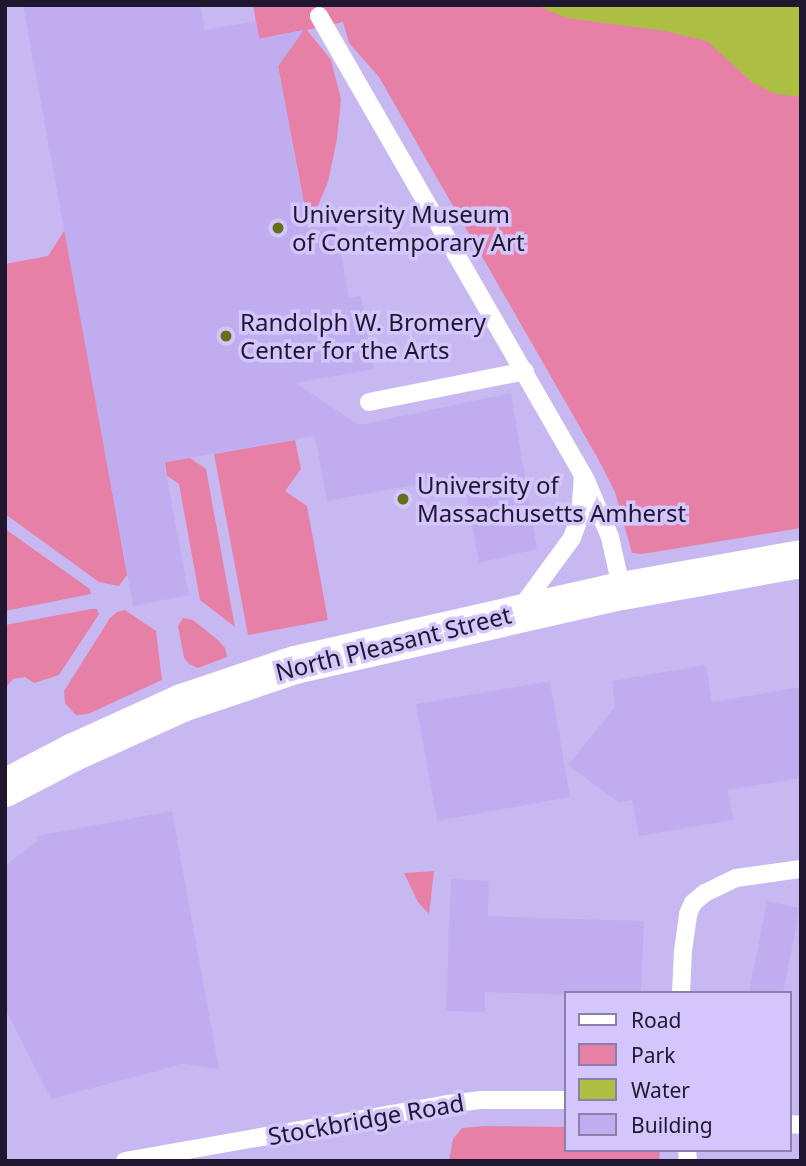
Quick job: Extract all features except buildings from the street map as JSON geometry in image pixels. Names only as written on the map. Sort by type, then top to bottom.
[{"type":"main road","name":"North Pleasant Street","points":[[5,788],[114,733],[214,690],[317,659],[622,591],[801,559]]},
{"type":"lane","points":[[319,16],[583,475],[610,537],[622,591]]},
{"type":"lane","points":[[369,402],[524,372]]},
{"type":"lane","points":[[517,613],[572,538],[580,516],[583,475]]},
{"type":"lane","points":[[681,991],[688,914],[693,903],[705,893],[736,878],[801,869]]},
{"type":"lane","name":"Stockbridge Road","points":[[125,1161],[448,1104],[480,1100],[564,1100]]},
{"type":"shaded area","name":"University of Massachusetts Amherst","points":[[5,5],[801,5],[801,1161],[5,1161]]},
{"type":"green space","points":[[253,5],[801,5],[801,528],[642,554],[632,553],[615,492],[597,457],[379,77],[349,43],[343,22],[307,30],[331,60],[341,99],[337,139],[328,182],[313,217],[307,219],[278,66],[298,38],[298,31],[259,39]]},
{"type":"green space","points":[[66,228],[127,575],[119,586],[99,582],[5,514],[5,264],[48,256]]},
{"type":"green space","points":[[295,440],[301,469],[285,491],[307,506],[328,620],[248,635],[214,454]]},
{"type":"green space","points":[[190,458],[206,469],[235,627],[200,600],[179,484],[167,476],[165,462]]},
{"type":"green space","points":[[5,529],[90,589],[91,594],[5,611]]},
{"type":"green space","points":[[97,609],[99,614],[59,675],[34,683],[25,677],[13,679],[5,688],[5,625]]},
{"type":"green space","points":[[125,610],[156,631],[162,680],[88,714],[76,715],[65,703],[64,691],[110,618]]},
{"type":"green space","points":[[183,618],[193,620],[218,640],[225,648],[227,657],[198,668],[189,664],[184,658],[178,626]]},
{"type":"green space","points":[[434,871],[429,914],[418,902],[404,873]]},
{"type":"green space","points":[[564,1127],[564,1152],[660,1152],[659,1161],[449,1161],[453,1139],[462,1128]]},
{"type":"water","points":[[536,5],[801,5],[801,97],[776,94],[753,83],[707,41],[665,31],[567,18]]},
{"type":"place","name":"University Museum of Contemporary Art","points":[[278,228]]},
{"type":"place","name":"Randolph W. Bromery Center for the Arts","points":[[226,336]]},
{"type":"place","name":"University of Massachusetts Amherst","points":[[403,499]]}]
